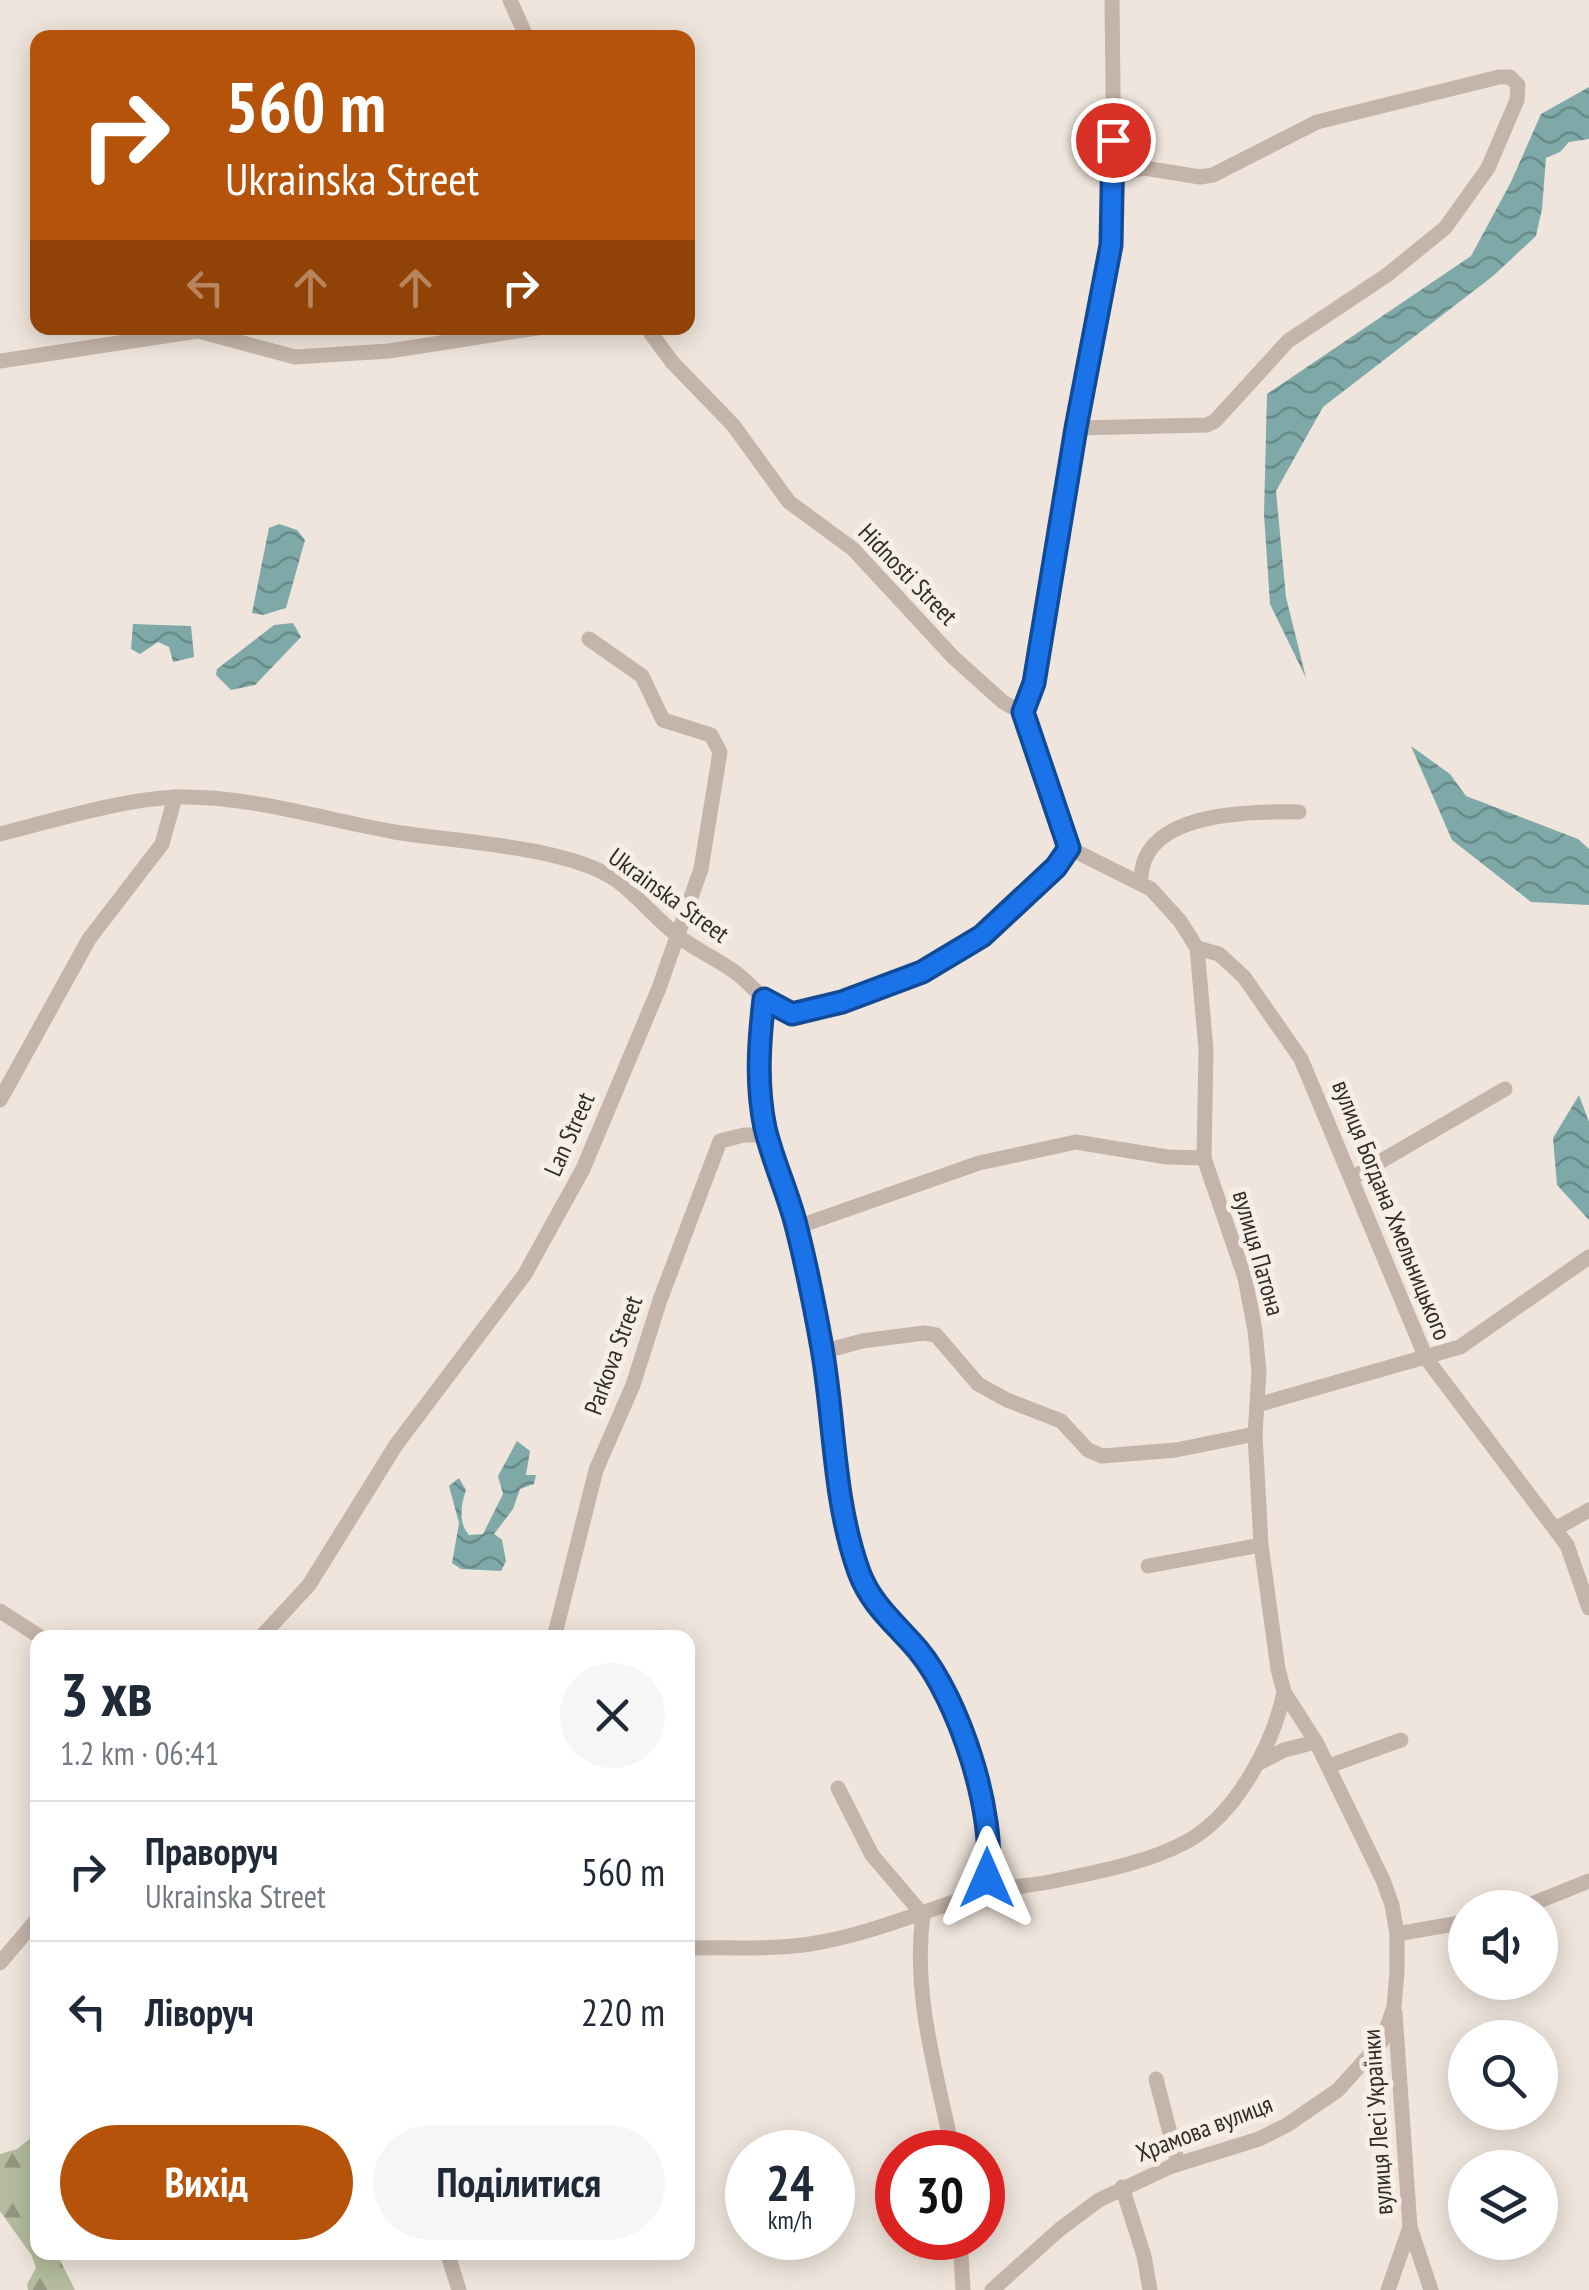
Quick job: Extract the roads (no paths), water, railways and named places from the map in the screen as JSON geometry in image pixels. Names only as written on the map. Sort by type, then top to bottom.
[{"type":"street","points":[[510,0],[523,30]]},
{"type":"street","points":[[1112,0],[1111,245],[1034,683],[1023,712],[1069,848],[1140,883],[1167,904],[1197,948]]},
{"type":"street","points":[[1076,428],[1215,421],[1288,341],[1387,275],[1445,228],[1488,168],[1517,100],[1518,84],[1510,77],[1499,77],[1317,122],[1200,177],[1144,168],[1114,175]]},
{"type":"street","points":[[0,361],[172,335]]},
{"type":"street","points":[[232,335],[295,357],[388,351],[492,335]]},
{"type":"street","name":"Hidnosti Street","points":[[652,335],[672,362],[732,425],[789,502],[853,549],[953,657],[1003,702],[1023,712]]},
{"type":"street","name":"Lan Street","points":[[267,1630],[309,1585],[396,1446],[525,1274],[583,1169],[678,936],[701,869],[720,752],[711,736],[663,720],[642,676],[590,639]]},
{"type":"street","points":[[0,1100],[89,940],[162,844],[175,797]]},
{"type":"street","name":"Ukrainska Street","points":[[0,834],[175,797],[238,801],[419,836],[510,847],[590,866],[616,880],[678,936],[736,973],[764,999],[792,1014],[842,1002],[922,972],[982,936],[1056,867],[1069,848]]},
{"type":"street","points":[[1140,883],[1145,857],[1164,837],[1194,822],[1233,812],[1299,812]]},
{"type":"street","name":"вулиця Патона","points":[[1197,948],[1206,1050],[1204,1158],[1245,1278],[1258,1358],[1255,1434],[1261,1546],[1271,1630],[1284,1692],[1329,1766],[1383,1880],[1397,1934]]},
{"type":"street","name":"вулиця Богдана Хмельницького","points":[[1197,948],[1219,954],[1244,977],[1284,1030],[1315,1086],[1426,1358],[1567,1545],[1589,1608]]},
{"type":"street","points":[[764,999],[757,1056],[768,1136],[797,1227],[822,1352],[841,1501],[859,1572],[880,1610],[920,1652],[935,1675],[970,1755],[988,1835],[990,1858],[982,1893]]},
{"type":"street","points":[[1352,1178],[1505,1090]]},
{"type":"street","name":"Parkova Street","points":[[556,1630],[596,1470],[632,1386],[720,1140],[768,1136]]},
{"type":"street","points":[[797,1227],[979,1163],[1076,1142],[1204,1158]]},
{"type":"street","points":[[1257,1404],[1460,1347],[1589,1258]]},
{"type":"street","points":[[822,1352],[862,1341],[936,1335],[978,1384],[1060,1420],[1088,1450],[1102,1456],[1176,1450],[1255,1434]]},
{"type":"street","points":[[1555,1529],[1589,1510]]},
{"type":"street","points":[[1148,1566],[1261,1546]]},
{"type":"street","points":[[0,1611],[30,1630]]},
{"type":"street","name":"вулиця Патона","points":[[695,1948],[809,1944],[922,1915],[982,1893],[1092,1872],[1186,1842],[1220,1814],[1259,1763],[1284,1692]]},
{"type":"street","points":[[1329,1766],[1401,1740]]},
{"type":"street","points":[[1259,1763],[1284,1750],[1316,1742]]},
{"type":"street","points":[[838,1788],[872,1854],[922,1915],[919,1962],[924,2007],[949,2130]]},
{"type":"street","points":[[1558,1893],[1589,1881]]},
{"type":"street","points":[[1397,1934],[1448,1925]]},
{"type":"street","points":[[0,1963],[30,1927]]},
{"type":"street","name":"Храмова вулиця","points":[[992,2290],[1060,2228],[1122,2187],[1178,2164],[1259,2140],[1338,2090],[1382,2041],[1394,2007],[1397,1934]]},
{"type":"street","name":"вулиця Лесі Українки","points":[[1388,2290],[1410,2227],[1394,2007]]},
{"type":"street","points":[[1156,2079],[1178,2164]]},
{"type":"street","points":[[1122,2187],[1144,2256],[1150,2290]]},
{"type":"street","points":[[1410,2227],[1431,2290]]},
{"type":"street","points":[[450,2260],[460,2290]]},
{"type":"street","points":[[962,2260],[964,2290]]},
{"type":"water","points":[[1589,87],[1589,139],[1569,142],[1560,152],[1546,158],[1536,236],[1493,276],[1323,407],[1276,491],[1286,597],[1306,678],[1270,604],[1264,514],[1267,394],[1471,256],[1511,182],[1541,114]]},
{"type":"water","points":[[279,524],[297,530],[305,540],[286,608],[263,615],[252,613],[269,528]]},
{"type":"water","points":[[293,623],[301,637],[255,685],[231,690],[216,675],[217,669],[274,625]]},
{"type":"water","points":[[133,624],[191,626],[194,657],[173,662],[169,647],[158,642],[140,654],[131,649]]},
{"type":"water","points":[[1411,746],[1450,774],[1466,796],[1578,839],[1589,849],[1589,905],[1531,902],[1452,840]]},
{"type":"water","points":[[1579,1095],[1589,1122],[1589,1220],[1557,1185],[1553,1138]]},
{"type":"water","points":[[517,1441],[530,1451],[526,1475],[536,1475],[534,1484],[520,1489],[513,1509],[494,1534],[502,1540],[506,1561],[501,1571],[461,1569],[452,1563],[459,1523],[449,1486],[459,1478],[466,1490],[463,1525],[469,1535],[483,1534],[503,1494],[498,1476]]}]
